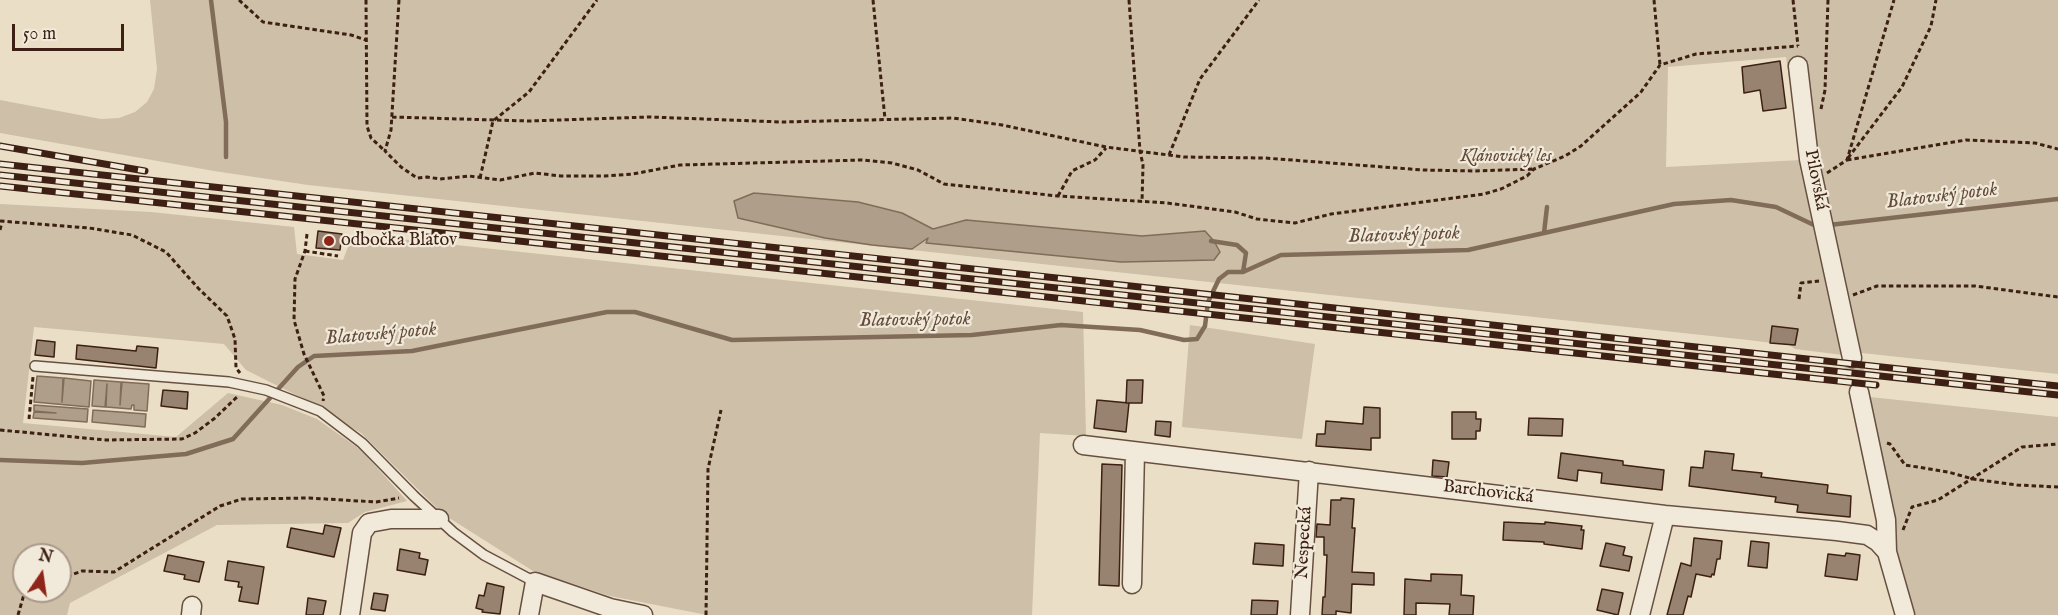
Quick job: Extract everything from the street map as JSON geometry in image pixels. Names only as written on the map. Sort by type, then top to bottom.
[{"type":"street","name":"Pilovská","points":[[1798,66],[1809,159],[1852,358]]},
{"type":"street","points":[[1859,392],[1886,520],[1887,548],[1905,615]]},
{"type":"street","name":"Barchovická","points":[[1083,444],[1665,515],[1837,531],[1867,535],[1887,548]]},
{"type":"street","points":[[1132,584],[1135,452]]},
{"type":"street","name":"Nespecká","points":[[1300,615],[1309,471]]},
{"type":"street","points":[[1640,615],[1665,515]]},
{"type":"street","points":[[350,615],[362,533],[369,523],[391,519],[440,519]]},
{"type":"street","points":[[529,615],[535,582],[610,608],[643,615]]},
{"type":"lane","points":[[34,366],[229,382],[266,390],[320,411],[362,443],[453,532],[484,555],[535,582]]},
{"type":"path","points":[[239,0],[263,22],[351,35],[366,40]]},
{"type":"path","points":[[366,0],[367,126],[371,138],[401,167],[417,178],[440,179],[469,176],[500,180],[535,173],[561,176],[633,174],[680,165],[754,161],[766,163],[862,160],[892,163],[918,170],[944,184],[1058,196],[1167,203],[1224,211],[1257,219],[1295,223],[1331,214],[1484,194],[1512,185],[1534,169]]},
{"type":"path","points":[[385,151],[392,117],[399,0]]},
{"type":"path","points":[[480,178],[493,121],[529,92],[597,0]]},
{"type":"path","points":[[873,0],[885,119]]},
{"type":"path","points":[[1129,0],[1140,152],[1143,165],[1142,202]]},
{"type":"path","points":[[1169,155],[1200,79],[1259,0]]},
{"type":"path","points":[[1654,0],[1660,65]]},
{"type":"path","points":[[1793,0],[1798,66]]},
{"type":"path","points":[[1820,113],[1825,90],[1828,0]]},
{"type":"path","points":[[1847,160],[1894,0]]},
{"type":"path","points":[[1814,182],[1847,160],[1902,87],[1931,26],[1936,0]]},
{"type":"path","points":[[392,117],[493,121],[650,117],[782,122],[953,118],[1002,125],[1106,147],[1184,157],[1265,158],[1423,170],[1534,169],[1565,156],[1581,146],[1641,92],[1660,65],[1696,54],[1795,46]]},
{"type":"path","points":[[1847,160],[1966,140],[2035,143],[2058,149]]},
{"type":"path","points":[[1058,196],[1072,171],[1095,160],[1106,147]]},
{"type":"path","points":[[0,230],[1,221],[88,228],[132,235],[166,252],[227,316],[235,339],[236,368],[248,386],[215,418],[195,433],[182,439],[106,440],[0,430]]},
{"type":"path","points":[[307,234],[305,251],[295,279],[294,320],[304,354],[324,396],[320,411]]},
{"type":"path","points":[[305,251],[338,256]]},
{"type":"path","points":[[1799,299],[1801,283],[1836,279]]},
{"type":"path","points":[[1840,300],[1877,286],[1975,286],[2058,297]]},
{"type":"path","points":[[29,419],[34,366]]},
{"type":"path","points":[[706,615],[708,469],[721,410]]},
{"type":"path","points":[[1868,437],[1890,444],[1905,465],[1948,472],[1973,479],[2017,485],[2058,487]]},
{"type":"path","points":[[1887,548],[1899,542],[1912,507],[1938,500],[2022,447],[2058,444]]},
{"type":"path","points":[[72,575],[82,571],[114,572],[220,506],[242,499],[309,498],[329,501],[376,502],[414,496]]},
{"type":"green space","name":"Klánovický les","points":[[150,0],[2058,0],[2058,374],[1843,351],[1843,355],[1748,340],[308,185],[214,171],[0,133],[0,100],[101,119],[119,118],[135,112],[147,102],[154,89],[157,69]],"holes":[[[1786,57],[1801,160],[1666,167],[1668,67]],[[838,201],[858,202],[912,249],[825,238],[739,218]],[[966,220],[1142,236],[1205,231],[1214,260],[1121,262],[1085,257]]]},
{"type":"green space","points":[[0,204],[151,212],[294,227],[297,254],[343,260],[353,234],[1083,312],[1086,436],[1040,433],[1032,615],[707,615],[610,596],[533,571],[443,514],[361,433],[302,398],[246,370],[224,344],[34,327],[23,423],[176,437],[228,393],[282,405],[317,419],[361,450],[407,501],[365,512],[348,523],[217,525],[72,602],[72,543],[12,543],[12,603],[70,603],[67,615],[0,615]]},
{"type":"green space","points":[[1190,325],[1315,344],[1302,439],[1182,427]]},
{"type":"green space","points":[[1870,397],[2058,417],[2058,615],[1913,615],[1895,552]]},
{"type":"shaded area","points":[[754,193],[858,202],[902,213],[933,229],[966,220],[1142,236],[1205,231],[1220,252],[1214,260],[1121,262],[926,243],[928,238],[912,249],[872,245],[825,238],[738,218],[734,201]]},
{"type":"shaded area","points":[[37,376],[63,378],[62,402],[64,378],[91,381],[89,407],[34,402]]},
{"type":"shaded area","points":[[94,380],[121,382],[120,405],[122,382],[149,384],[147,411],[134,410],[134,405],[131,409],[106,407],[107,384],[105,407],[92,406]]},
{"type":"shaded area","points":[[34,405],[88,409],[87,422],[33,418],[34,412],[56,413],[34,411]]},
{"type":"shaded area","points":[[93,410],[146,414],[145,427],[92,422]]},
{"type":"building","points":[[1780,61],[1786,108],[1763,111],[1760,90],[1744,93],[1742,67]]},
{"type":"building","name":"odbočka Blatov","points":[[318,231],[342,234],[340,250],[316,248]]},
{"type":"building","points":[[1772,326],[1798,329],[1795,345],[1770,343]]},
{"type":"building","points":[[37,340],[55,342],[54,357],[35,355]]},
{"type":"building","points":[[77,345],[136,351],[137,346],[158,348],[156,368],[76,359]]},
{"type":"building","points":[[1127,380],[1143,380],[1142,403],[1126,403]]},
{"type":"building","points":[[163,390],[188,392],[187,409],[161,406]]},
{"type":"building","points":[[1097,400],[1129,403],[1126,432],[1094,428]]},
{"type":"building","points":[[1364,407],[1380,408],[1380,438],[1371,438],[1371,450],[1316,446],[1317,434],[1325,434],[1326,421],[1363,424]]},
{"type":"building","points":[[1452,412],[1476,412],[1476,419],[1481,419],[1480,431],[1476,431],[1476,439],[1452,439]]},
{"type":"building","points":[[1529,418],[1563,419],[1562,436],[1528,435]]},
{"type":"building","points":[[1156,421],[1171,422],[1170,437],[1155,435]]},
{"type":"building","points":[[1705,451],[1734,454],[1732,470],[1762,473],[1761,477],[1828,485],[1827,493],[1851,496],[1850,517],[1797,512],[1798,505],[1775,502],[1776,497],[1689,486],[1691,467],[1703,468]]},
{"type":"building","points":[[1561,453],[1623,461],[1623,465],[1664,470],[1662,490],[1601,483],[1602,473],[1578,470],[1577,481],[1558,478]]},
{"type":"building","points":[[1433,460],[1449,462],[1447,477],[1432,476]]},
{"type":"building","points":[[1102,464],[1122,465],[1119,586],[1099,585]]},
{"type":"building","points":[[1341,498],[1354,499],[1352,572],[1374,573],[1374,585],[1352,584],[1351,613],[1336,611],[1336,615],[1322,615],[1327,555],[1324,555],[1324,537],[1316,537],[1317,524],[1330,525],[1331,500],[1341,500]]},
{"type":"building","points":[[1504,522],[1545,524],[1545,522],[1582,526],[1581,530],[1584,530],[1582,549],[1544,544],[1544,542],[1503,540]]},
{"type":"building","points":[[325,525],[341,528],[334,557],[287,547],[291,528],[323,534]]},
{"type":"building","points":[[1694,538],[1722,541],[1720,559],[1717,559],[1714,575],[1712,574],[1711,577],[1696,574],[1691,597],[1688,596],[1683,615],[1667,615],[1681,563],[1691,566]]},
{"type":"building","points":[[1751,541],[1769,543],[1767,568],[1748,566]]},
{"type":"building","points":[[1255,543],[1284,545],[1283,566],[1253,564]]},
{"type":"building","points":[[1606,543],[1625,547],[1623,555],[1632,557],[1629,571],[1600,566]]},
{"type":"building","points":[[400,549],[420,553],[419,558],[428,560],[425,575],[397,570]]},
{"type":"building","points":[[1846,553],[1860,555],[1857,580],[1825,576],[1828,554],[1845,556]]},
{"type":"building","points":[[168,555],[204,562],[199,582],[184,579],[185,575],[164,571]]},
{"type":"building","points":[[228,561],[264,567],[258,604],[239,601],[242,587],[238,587],[239,582],[225,580]]},
{"type":"building","points":[[1431,574],[1462,575],[1461,595],[1474,596],[1473,615],[1449,615],[1450,604],[1416,603],[1416,615],[1404,615],[1405,579],[1431,581]]},
{"type":"building","points":[[487,583],[504,587],[500,614],[482,612],[483,610],[476,608],[479,595],[484,596]]},
{"type":"building","points":[[1602,589],[1623,593],[1618,615],[1597,610]]},
{"type":"building","points":[[374,593],[388,595],[385,611],[371,609]]},
{"type":"building","points":[[308,598],[326,601],[323,615],[306,615]]},
{"type":"building","points":[[1252,600],[1278,601],[1277,615],[1251,615]]},
{"type":"waterway","points":[[211,0],[226,122],[226,157]]},
{"type":"waterway","name":"Blatovský potok","points":[[1829,225],[2058,199]]},
{"type":"waterway","name":"Blatovský potok","points":[[0,460],[82,463],[186,454],[233,439],[298,367],[314,356],[412,351],[607,312],[635,312],[732,340],[972,335],[1061,325],[1140,330],[1184,340],[1197,339],[1205,326],[1208,302],[1219,279],[1228,272],[1243,272],[1281,255],[1468,250],[1674,204],[1731,200],[1776,207],[1817,228]]},
{"type":"waterway","points":[[1544,233],[1547,207]]},
{"type":"waterway","points":[[1211,241],[1237,245],[1246,253],[1243,272]]},
{"type":"tunnel","points":[[1852,358],[1859,392]]},
{"type":"railway","points":[[0,146],[145,171]]},
{"type":"railway","points":[[0,164],[2058,386]]},
{"type":"railway","points":[[0,175],[2058,395]]},
{"type":"railway","points":[[0,186],[1876,385]]},
{"type":"place","name":"odbočka Blatov","points":[[329,241]]}]
